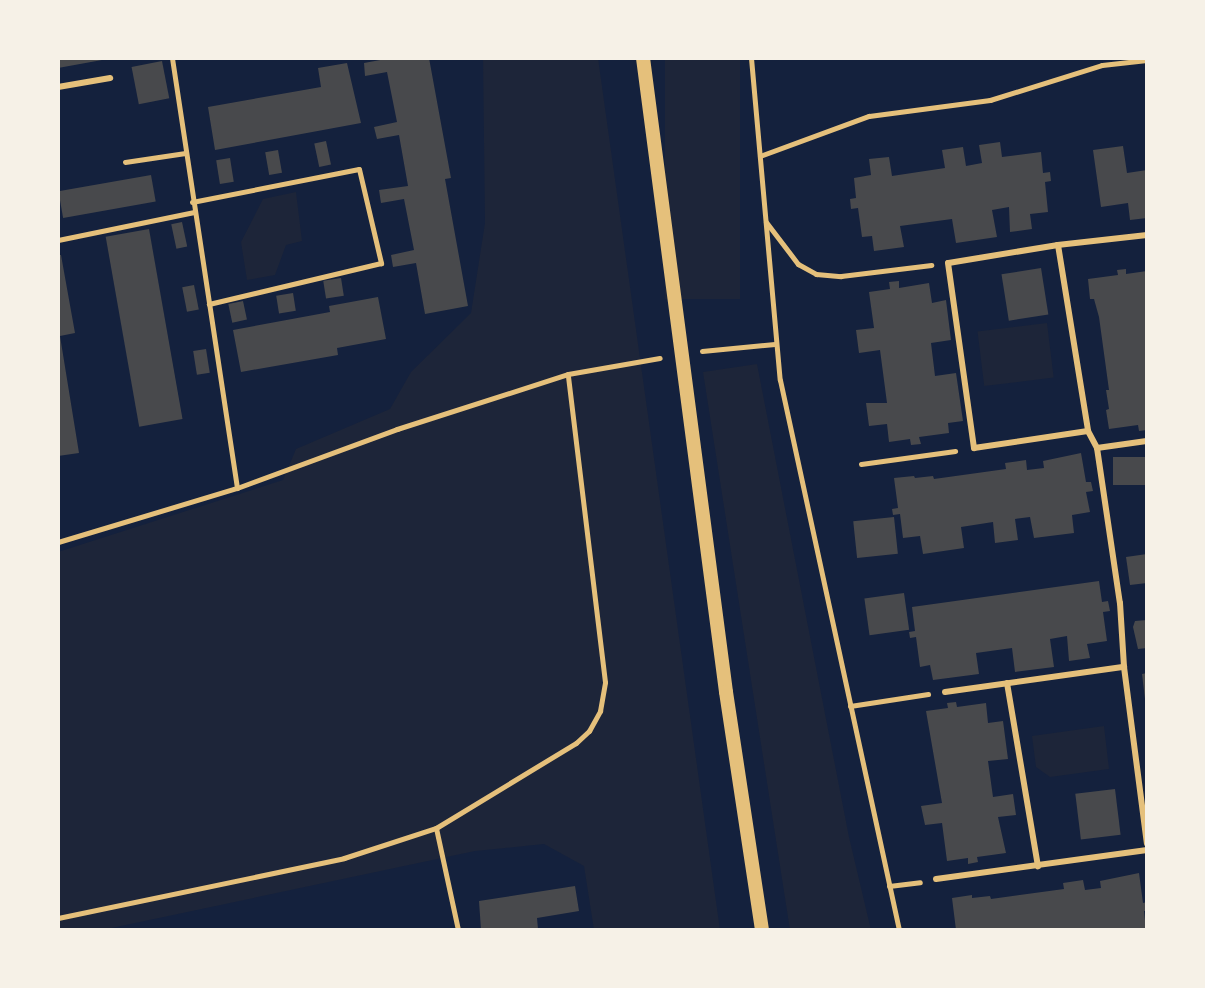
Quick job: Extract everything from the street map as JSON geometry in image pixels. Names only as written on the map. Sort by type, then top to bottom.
[{"type":"street","points":[[643,58],[726,692],[762,930]]},
{"type":"lane","points":[[58,87],[110,78]]},
{"type":"lane","points":[[1088,431],[974,448],[948,263],[1058,245],[1147,235]]},
{"type":"lane","points":[[936,879],[1038,866],[1147,847],[1124,667],[1120,603],[1097,448],[1088,431],[1058,245]]},
{"type":"lane","points":[[1097,448],[1147,441]]},
{"type":"lane","points":[[945,692],[1124,667]]},
{"type":"lane","points":[[1007,683],[1038,866]]},
{"type":"path","points":[[172,58],[237,488]]},
{"type":"path","points":[[751,58],[780,380],[899,930]]},
{"type":"path","points":[[760,156],[869,116],[990,100],[1102,65],[1147,60]]},
{"type":"path","points":[[125,162],[185,153]]},
{"type":"path","points":[[192,202],[359,169],[381,263],[209,304]]},
{"type":"path","points":[[58,240],[194,212]]},
{"type":"path","points":[[766,221],[798,264],[816,274],[841,276],[948,263]]},
{"type":"path","points":[[710,350],[775,344]]},
{"type":"path","points":[[58,542],[237,488],[397,429],[568,374],[604,368]]},
{"type":"path","points":[[58,918],[344,858],[436,828],[576,743],[589,731],[600,711],[605,682],[568,374]]},
{"type":"path","points":[[861,464],[974,448]]},
{"type":"path","points":[[850,706],[945,692]]},
{"type":"path","points":[[436,828],[458,930]]},
{"type":"path","points":[[889,886],[936,879]]},
{"type":"shaded area","points":[[483,58],[598,58],[720,930],[594,930],[584,866],[544,844],[475,851],[102,930],[58,930],[58,552],[283,480],[296,449],[390,409],[411,372],[471,313],[485,223]]},
{"type":"shaded area","points":[[665,58],[740,58],[740,299],[665,299]]},
{"type":"shaded area","points":[[296,192],[302,241],[286,245],[275,275],[247,280],[241,242],[263,199]]},
{"type":"shaded area","points":[[1047,323],[1054,378],[984,386],[978,332]]},
{"type":"shaded area","points":[[757,364],[849,837],[871,930],[790,930],[703,372]]},
{"type":"shaded area","points":[[1104,726],[1109,769],[1050,777],[1036,767],[1032,736]]},
{"type":"building","points":[[58,58],[102,58],[102,60],[58,68]]},
{"type":"building","points":[[391,58],[429,58],[451,178],[445,179],[468,306],[425,314],[416,263],[393,267],[391,255],[414,250],[404,199],[381,203],[379,190],[408,186],[399,135],[377,139],[374,127],[397,122],[387,72],[365,76],[364,63]]},
{"type":"building","points":[[162,61],[169,98],[139,104],[132,67]]},
{"type":"building","points":[[347,63],[361,123],[215,150],[208,107],[321,87],[318,68]]},
{"type":"building","points":[[326,141],[331,164],[319,167],[314,143]]},
{"type":"building","points":[[1000,142],[1002,157],[1041,152],[1043,173],[1050,172],[1051,181],[1045,182],[1048,212],[1030,214],[1032,229],[1010,232],[1009,207],[992,210],[997,237],[956,243],[952,219],[900,226],[904,247],[874,251],[872,236],[862,237],[858,208],[851,209],[850,199],[856,198],[854,178],[871,175],[869,159],[889,157],[892,176],[945,168],[942,150],[963,147],[966,166],[982,163],[979,145]]},
{"type":"building","points":[[1123,146],[1127,173],[1147,170],[1147,218],[1130,220],[1128,203],[1101,207],[1093,150]]},
{"type":"building","points":[[278,150],[282,173],[269,175],[265,152]]},
{"type":"building","points":[[230,158],[234,182],[220,184],[216,160]]},
{"type":"building","points":[[151,175],[156,202],[63,218],[58,191]]},
{"type":"building","points":[[182,222],[187,246],[176,249],[171,224]]},
{"type":"building","points":[[149,229],[183,419],[139,427],[106,237]]},
{"type":"building","points":[[58,255],[61,255],[75,333],[60,336],[79,453],[58,456]]},
{"type":"building","points":[[1041,268],[1048,314],[1009,321],[1001,274]]},
{"type":"building","points":[[1126,269],[1126,274],[1147,271],[1147,430],[1139,431],[1138,425],[1109,429],[1106,390],[1109,390],[1099,317],[1094,299],[1090,299],[1088,279],[1118,275],[1117,270]]},
{"type":"building","points":[[341,278],[344,296],[326,299],[323,281]]},
{"type":"building","points":[[899,281],[899,288],[929,283],[932,303],[946,300],[951,340],[931,343],[935,376],[956,373],[963,421],[948,423],[949,433],[919,437],[921,444],[911,445],[910,439],[889,442],[887,424],[869,426],[866,403],[887,403],[880,350],[859,353],[856,330],[874,328],[869,292],[890,289],[889,282]]},
{"type":"building","points":[[194,285],[199,310],[187,312],[182,287]]},
{"type":"building","points":[[293,293],[296,311],[279,313],[276,296]]},
{"type":"building","points":[[378,297],[386,339],[337,348],[338,355],[241,372],[233,330],[330,312],[329,306]]},
{"type":"building","points":[[243,301],[247,320],[232,323],[228,304]]},
{"type":"building","points":[[206,349],[210,373],[197,375],[193,351]]},
{"type":"building","points":[[1081,453],[1086,482],[1091,482],[1093,491],[1086,492],[1090,512],[1072,515],[1074,533],[1034,538],[1030,517],[1015,519],[1018,540],[995,543],[993,522],[961,527],[964,548],[923,554],[920,536],[903,538],[900,514],[893,515],[892,509],[898,508],[894,478],[933,476],[934,479],[1006,469],[1005,463],[1026,460],[1027,470],[1044,468],[1043,461]]},
{"type":"building","points":[[1113,457],[1147,457],[1147,485],[1113,485]]},
{"type":"building","points":[[894,517],[898,554],[857,558],[853,521]]},
{"type":"building","points":[[1147,554],[1147,583],[1130,585],[1126,557]]},
{"type":"building","points":[[1099,581],[1102,602],[1108,601],[1110,611],[1103,612],[1107,641],[1087,644],[1090,658],[1069,661],[1067,636],[1050,639],[1054,667],[1015,672],[1012,648],[976,653],[979,674],[933,680],[930,665],[920,667],[916,637],[910,638],[909,632],[915,631],[912,607]]},
{"type":"building","points":[[904,593],[909,630],[870,635],[864,599]]},
{"type":"building","points":[[1147,620],[1147,648],[1138,649],[1133,627],[1135,621]]},
{"type":"building","points":[[1147,673],[1147,699],[1145,699],[1142,674]]},
{"type":"building","points":[[956,702],[957,707],[986,703],[988,723],[1003,721],[1008,759],[988,761],[993,797],[1013,794],[1016,815],[998,817],[1006,853],[977,857],[978,862],[968,864],[968,858],[947,861],[942,823],[925,825],[921,806],[942,803],[926,711],[948,708],[947,703]]},
{"type":"building","points":[[1115,789],[1121,835],[1081,840],[1075,794]]},
{"type":"building","points":[[1139,873],[1143,903],[1147,902],[1147,911],[1144,911],[1146,930],[956,930],[952,898],[972,895],[972,898],[990,896],[991,899],[1064,889],[1063,883],[1083,880],[1085,890],[1101,888],[1100,881]]},
{"type":"building","points":[[575,886],[579,911],[537,918],[538,929],[534,930],[481,930],[479,901]]}]
